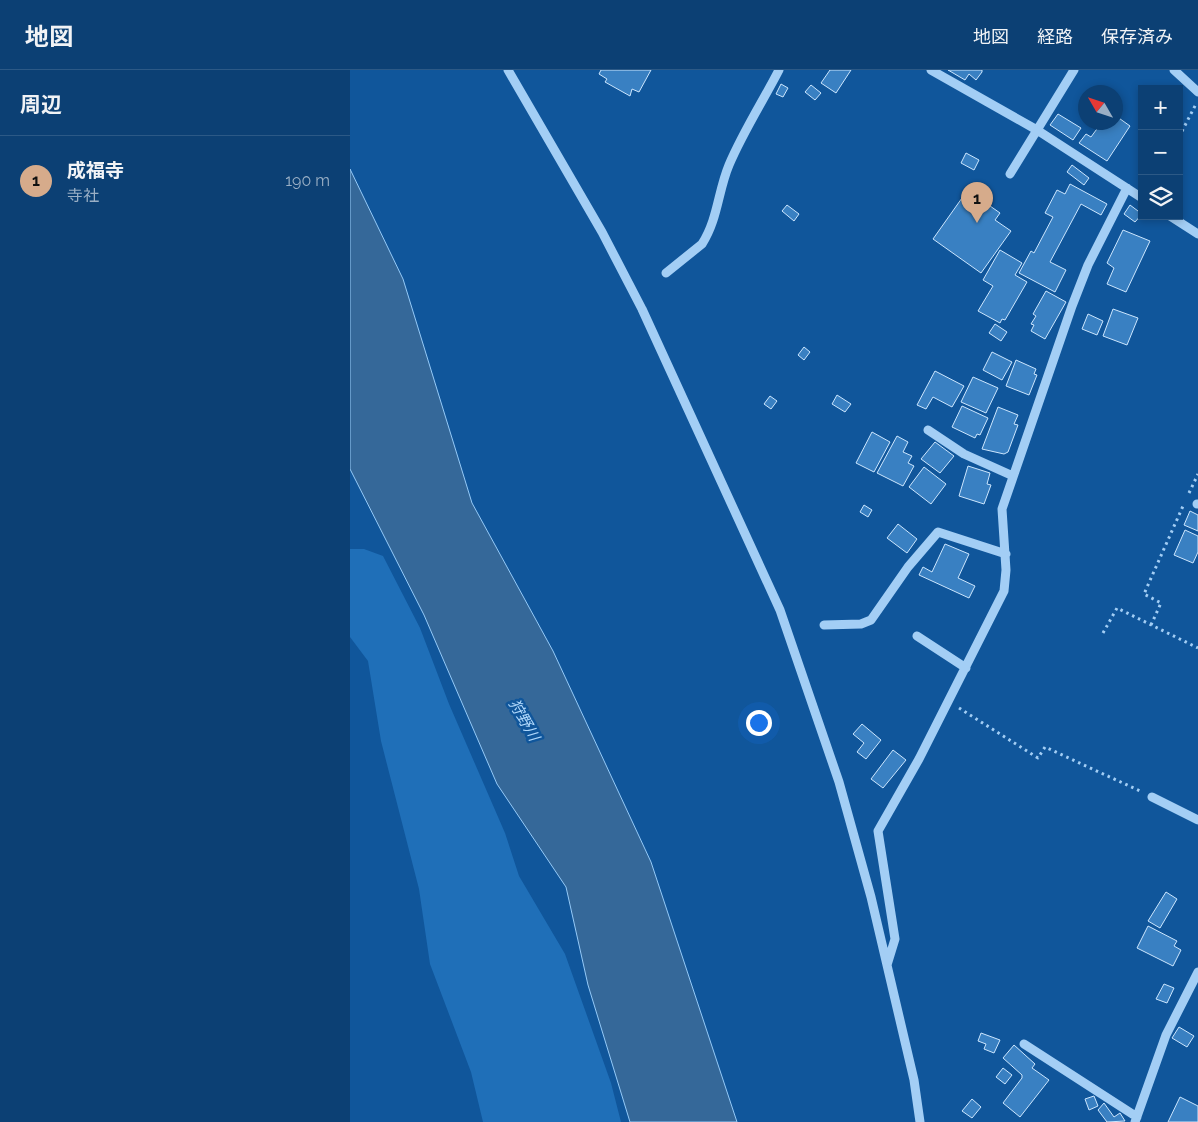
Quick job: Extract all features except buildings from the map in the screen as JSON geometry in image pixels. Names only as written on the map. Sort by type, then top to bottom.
[{"type":"street","points":[[508,70],[602,232],[642,309],[780,610],[840,782],[872,897],[886,966],[914,1080],[920,1122]]},
{"type":"street","points":[[666,273],[702,244],[706,237],[713,223],[728,166],[779,70]]},
{"type":"street","points":[[931,70],[1037,130],[1138,195]]},
{"type":"street","points":[[1010,174],[1074,70]]},
{"type":"street","points":[[1174,70],[1198,92]]},
{"type":"street","points":[[886,966],[895,938],[878,831],[919,759],[1004,590],[1006,554],[1002,509],[1072,306],[1088,265],[1127,188]]},
{"type":"street","points":[[1176,220],[1198,234]]},
{"type":"street","points":[[928,430],[964,454],[1013,476]]},
{"type":"street","points":[[824,625],[861,624],[871,620],[908,568],[938,532],[1006,554]]},
{"type":"street","points":[[918,636],[966,668]]},
{"type":"street","points":[[1152,797],[1198,820]]},
{"type":"street","points":[[1024,1044],[1136,1120],[1166,1036],[1198,972]]},
{"type":"path","points":[[1183,130],[1198,100]]},
{"type":"path","points":[[1151,625],[1161,602],[1144,594],[1198,474]]},
{"type":"path","points":[[1103,633],[1117,608],[1198,648]]},
{"type":"path","points":[[949,701],[1038,758],[1045,747],[1152,797]]},
{"type":"shaded area","points":[[350,549],[364,549],[383,556],[420,628],[449,704],[505,833],[519,876],[565,954],[611,1083],[621,1122],[483,1122],[471,1072],[430,964],[419,889],[381,741],[368,661],[350,637]]},
{"type":"water","name":"狩野川","points":[[350,169],[403,279],[472,503],[553,651],[651,862],[737,1122],[630,1122],[588,985],[566,887],[497,784],[424,615],[350,469]]},
{"type":"place","name":"成福寺","points":[[977,223]]}]
